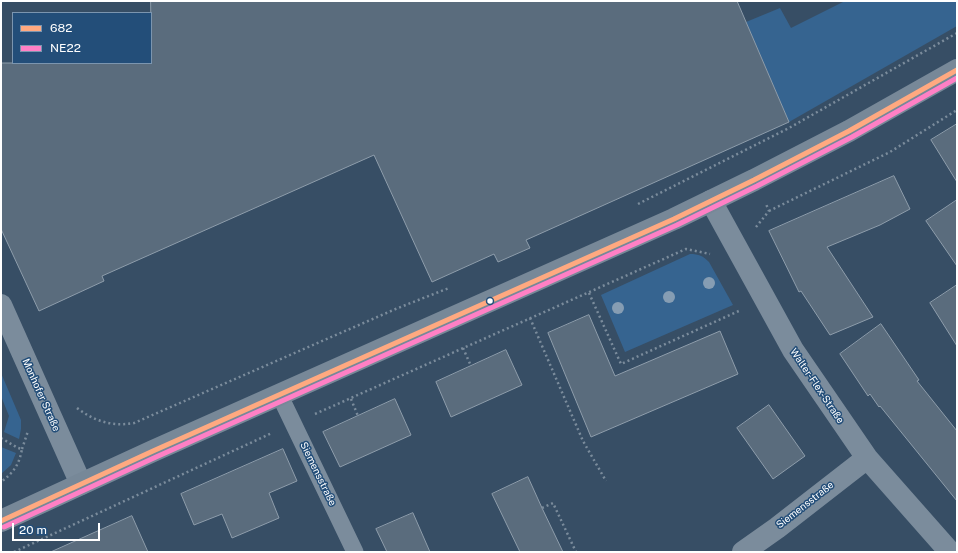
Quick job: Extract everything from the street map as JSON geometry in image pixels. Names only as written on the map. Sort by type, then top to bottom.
[{"type":"main road","points":[[1,521],[666,223],[849,131],[957,70]]},
{"type":"street","name":"Walter-Flex-Straße","points":[[711,201],[792,350],[867,458],[950,552]]},
{"type":"street","name":"Monhofer Straße","points":[[1,305],[81,484]]},
{"type":"street","name":"Siemensstraße","points":[[742,552],[776,528],[867,458]]},
{"type":"lane","name":"Siemensstraße","points":[[280,396],[355,552]]},
{"type":"path","points":[[635,205],[789,128],[957,33]]},
{"type":"path","points":[[770,211],[890,152],[957,110]]},
{"type":"path","points":[[712,255],[686,249],[589,293],[621,364],[765,299]]},
{"type":"path","points":[[75,406],[86,415],[98,421],[124,425],[134,423],[398,308],[450,288]]},
{"type":"path","points":[[530,318],[582,441],[606,481]]},
{"type":"path","points":[[463,348],[471,366]]},
{"type":"path","points":[[351,398],[358,416]]},
{"type":"path","points":[[1,482],[11,474],[19,462],[29,426]]},
{"type":"path","points":[[1,438],[22,449]]},
{"type":"path","points":[[542,508],[553,502],[576,552]]},
{"type":"shaded area","points":[[845,1],[957,1],[957,26],[789,122],[746,22],[780,8],[791,28]]},
{"type":"shaded area","points":[[690,254],[701,256],[709,262],[733,305],[625,352],[601,295]]},
{"type":"shaded area","points":[[1,373],[21,420],[19,439],[4,432],[9,416],[1,396]]},
{"type":"shaded area","points":[[1,447],[16,453],[11,465],[1,474]]},
{"type":"building","points":[[151,1],[737,1],[789,122],[526,240],[530,248],[498,262],[494,254],[432,282],[374,155],[102,276],[104,281],[39,311],[1,229],[1,63],[152,64]]},
{"type":"building","points":[[957,124],[957,182],[931,140]]},
{"type":"building","points":[[894,176],[910,209],[880,225],[827,247],[873,317],[830,335],[801,291],[799,292],[769,231]]},
{"type":"building","points":[[957,200],[957,266],[926,221]]},
{"type":"building","points":[[957,285],[957,346],[930,303]]},
{"type":"building","points":[[589,315],[615,376],[720,331],[738,374],[591,437],[548,333]]},
{"type":"building","points":[[881,324],[919,380],[917,381],[957,431],[957,501],[880,406],[879,407],[870,394],[868,396],[840,354]]},
{"type":"building","points":[[506,350],[522,385],[451,417],[436,382]]},
{"type":"building","points":[[395,399],[411,435],[340,467],[323,432]]},
{"type":"building","points":[[769,405],[805,456],[773,479],[737,428]]},
{"type":"building","points":[[283,449],[297,481],[269,493],[279,518],[232,538],[222,514],[194,525],[181,494]]},
{"type":"building","points":[[528,477],[563,552],[520,552],[492,494]]},
{"type":"building","points":[[413,513],[430,552],[387,552],[376,529]]},
{"type":"building","points":[[132,516],[148,552],[51,552]]},
{"type":"transit line","name":"682","points":[[1,521],[153,451],[674,219],[849,131],[957,70]]},
{"type":"transit line","name":"NE22","points":[[4,527],[156,457],[677,225],[852,137],[957,78]]}]
